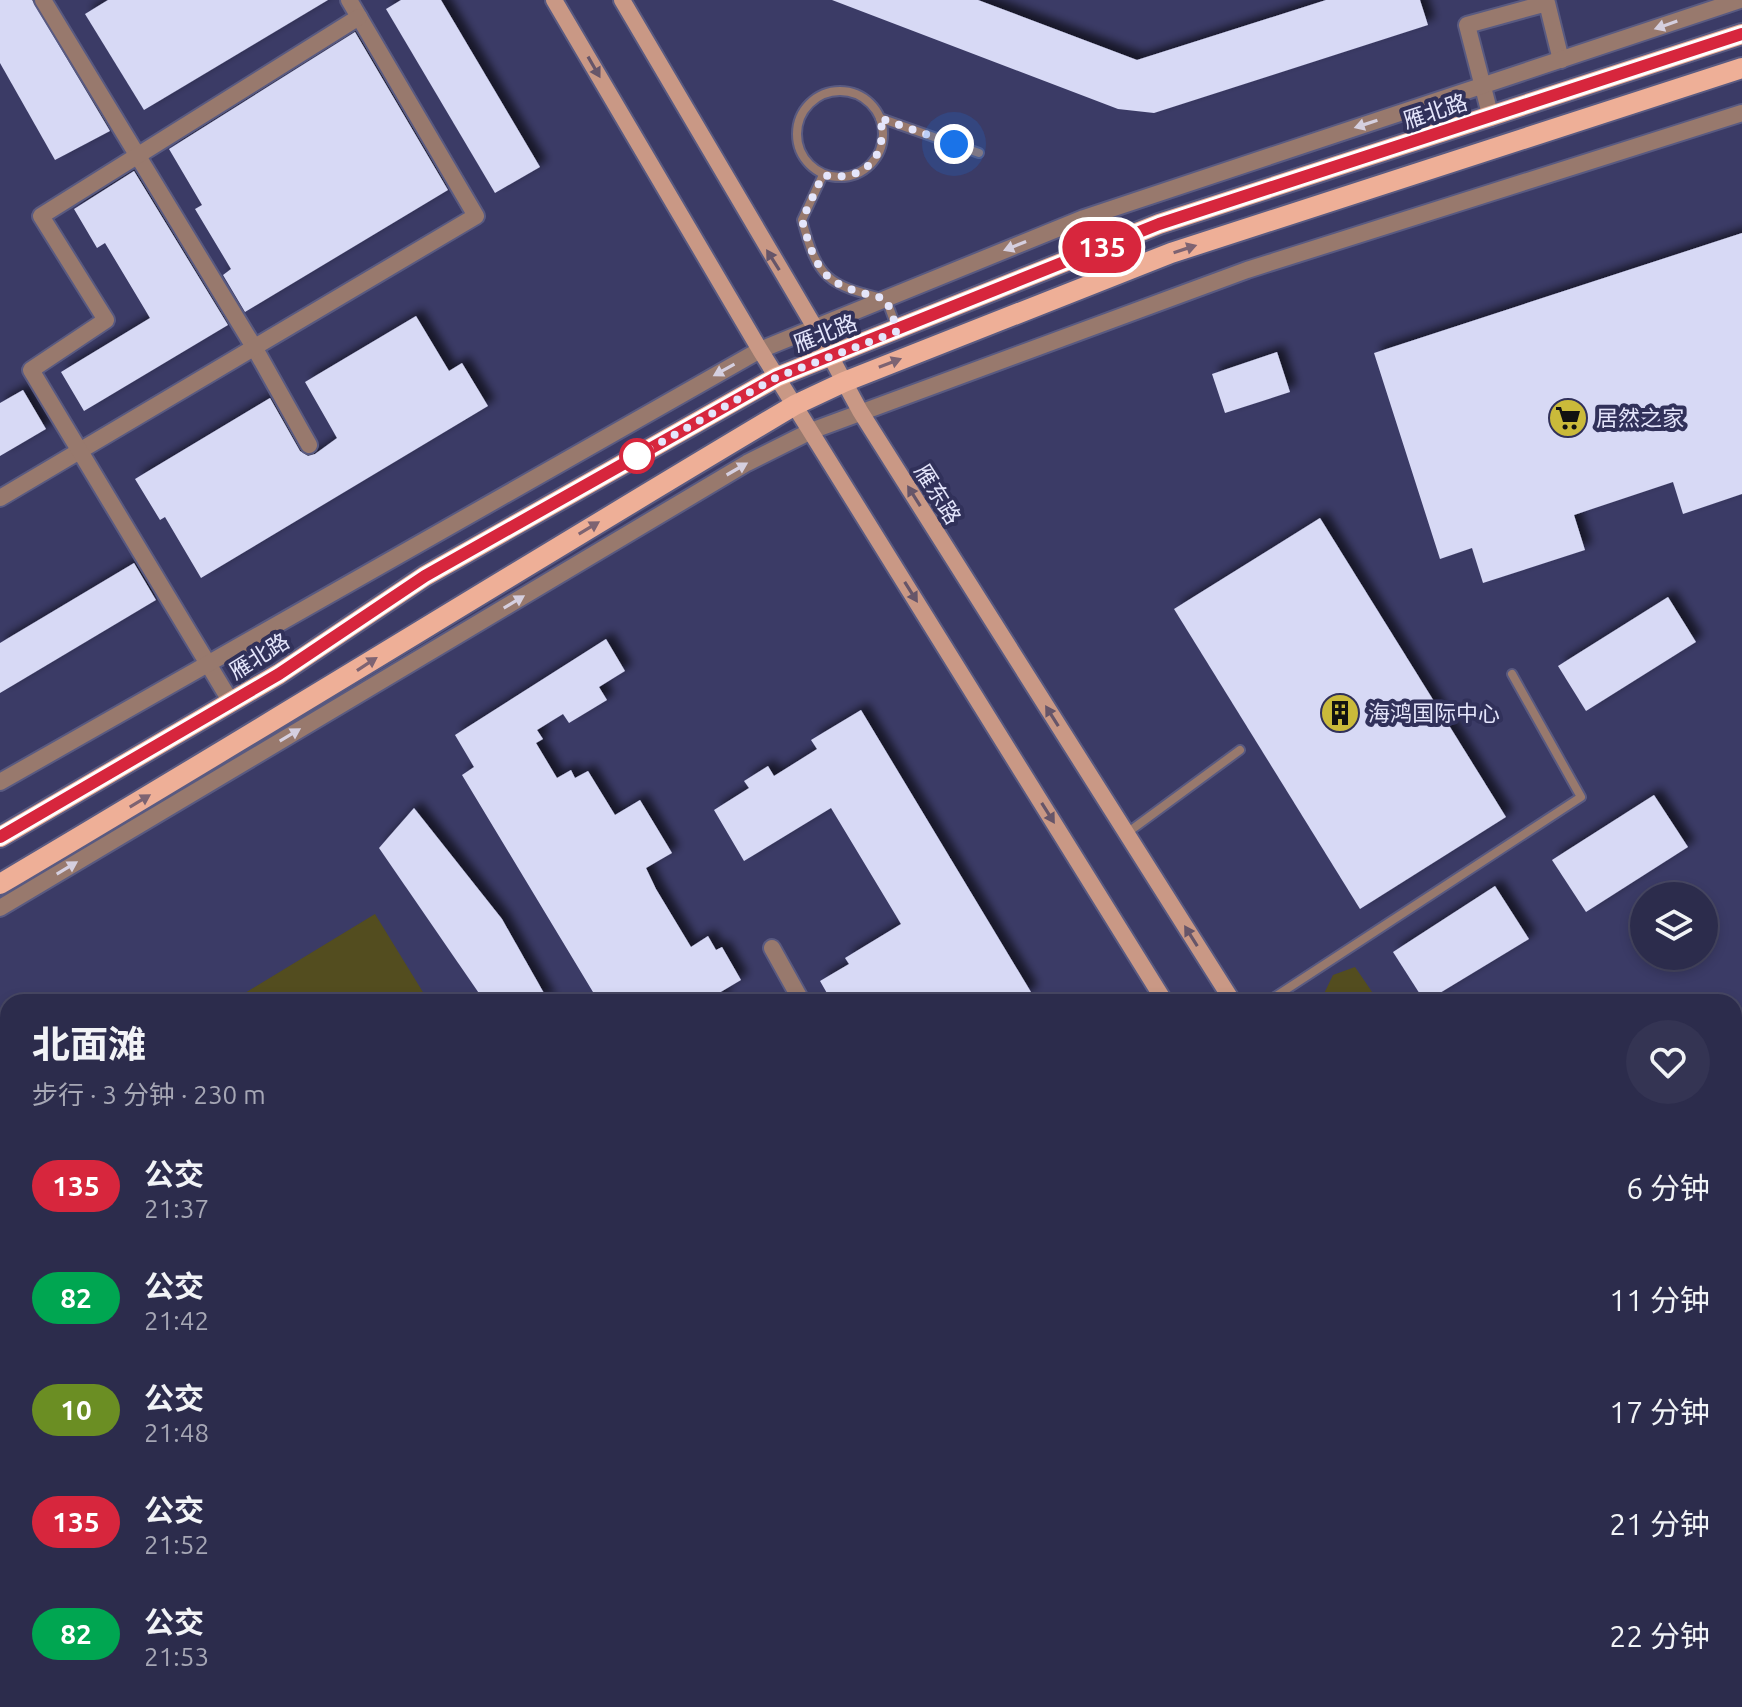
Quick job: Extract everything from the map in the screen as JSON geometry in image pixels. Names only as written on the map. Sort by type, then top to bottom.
[{"type":"main road","points":[[554,0],[760,350],[1160,994]]},
{"type":"main road","name":"雁东路","points":[[622,0],[814,326],[860,411],[1228,994]]},
{"type":"main road","name":"雁北路","points":[[0,837],[231,702],[425,576],[777,377],[1159,224],[1742,34]]},
{"type":"main road","points":[[0,884],[301,706],[472,597],[795,405],[844,382],[1171,253],[1742,68]]},
{"type":"street","points":[[43,0],[254,347],[309,445]]},
{"type":"street","points":[[0,498],[476,216],[349,0]]},
{"type":"street","points":[[0,782],[760,350],[1084,218],[1740,0]]},
{"type":"street","points":[[1491,118],[1467,25],[1547,3],[1561,60]]},
{"type":"street","points":[[231,702],[31,370],[106,320],[41,216],[359,17]]},
{"type":"street","points":[[0,908],[747,463],[811,431],[1247,270],[1742,113]]},
{"type":"street","points":[[772,948],[798,994]]},
{"type":"lane","points":[[834,91],[848,92],[873,105],[880,118],[882,146],[876,160],[852,176],[823,175],[802,156],[797,143],[797,129],[809,104],[834,91]]},
{"type":"lane","points":[[880,118],[979,153]]},
{"type":"lane","points":[[823,175],[802,220],[813,260],[842,289],[886,299],[898,331]]},
{"type":"lane","points":[[1279,994],[1581,797],[1512,674]]},
{"type":"lane","points":[[1126,833],[1240,750]]},
{"type":"shaded area","points":[[375,914],[424,994],[243,994]]},
{"type":"shaded area","points":[[1355,967],[1374,994],[1324,994],[1333,975]]},
{"type":"building","points":[[0,0],[32,0],[110,131],[55,160],[0,63]]},
{"type":"building","points":[[108,0],[328,0],[144,110],[85,14]]},
{"type":"building","points":[[401,0],[441,0],[540,167],[495,193],[386,9]]},
{"type":"building","points":[[832,0],[978,0],[1137,60],[1326,0],[1420,0],[1428,25],[1154,113],[1118,109]]},
{"type":"building","points":[[355,32],[448,190],[245,312],[223,275],[231,269],[195,209],[202,205],[169,149]]},
{"type":"building","points":[[134,171],[228,325],[84,411],[61,372],[150,318],[105,243],[97,248],[74,209]]},
{"type":"building","name":"居然之家","points":[[1742,233],[1742,494],[1683,514],[1673,482],[1574,515],[1585,550],[1483,583],[1472,548],[1440,559],[1374,353]]},
{"type":"building","points":[[416,316],[449,371],[462,363],[488,406],[201,578],[165,517],[160,520],[135,479],[270,398],[300,451],[308,456],[315,454],[337,438],[305,382]]},
{"type":"building","points":[[1277,352],[1290,392],[1225,413],[1212,374]]},
{"type":"building","points":[[23,390],[46,429],[0,456],[0,403]]},
{"type":"building","name":"海鸿国际中心","points":[[1320,518],[1506,817],[1360,909],[1174,609]]},
{"type":"building","points":[[134,563],[156,600],[0,693],[0,643]]},
{"type":"building","points":[[1668,597],[1696,642],[1586,711],[1558,666]]},
{"type":"building","points":[[606,639],[625,671],[599,687],[607,700],[569,723],[563,714],[537,730],[543,739],[536,743],[557,778],[571,770],[575,778],[588,771],[615,815],[640,800],[672,853],[646,868],[656,889],[691,947],[708,936],[716,950],[722,947],[741,980],[720,994],[594,994],[462,775],[474,767],[455,735]]},
{"type":"building","points":[[861,710],[1031,992],[827,994],[820,981],[849,964],[845,958],[901,924],[831,808],[744,861],[714,810],[749,788],[744,781],[768,766],[774,776],[817,749],[811,740]]},
{"type":"building","points":[[1654,795],[1688,847],[1586,912],[1552,860]]},
{"type":"building","points":[[414,808],[502,919],[544,994],[479,994],[379,848]]},
{"type":"building","points":[[1495,886],[1529,939],[1438,994],[1420,994],[1393,952]]},
{"type":"bus line","name":"135","points":[[0,837],[279,674],[425,576],[777,377],[1159,224],[1569,93],[1742,34]]},
{"type":"place","name":"居然之家","points":[[1568,418]]},
{"type":"place","name":"海鸿国际中心","points":[[1340,713]]},
{"type":"route","points":[[637,456],[777,377],[898,331],[886,299],[842,289],[813,260],[802,220],[823,175],[837,178],[852,176],[876,160],[882,146],[880,118],[954,144]]}]
